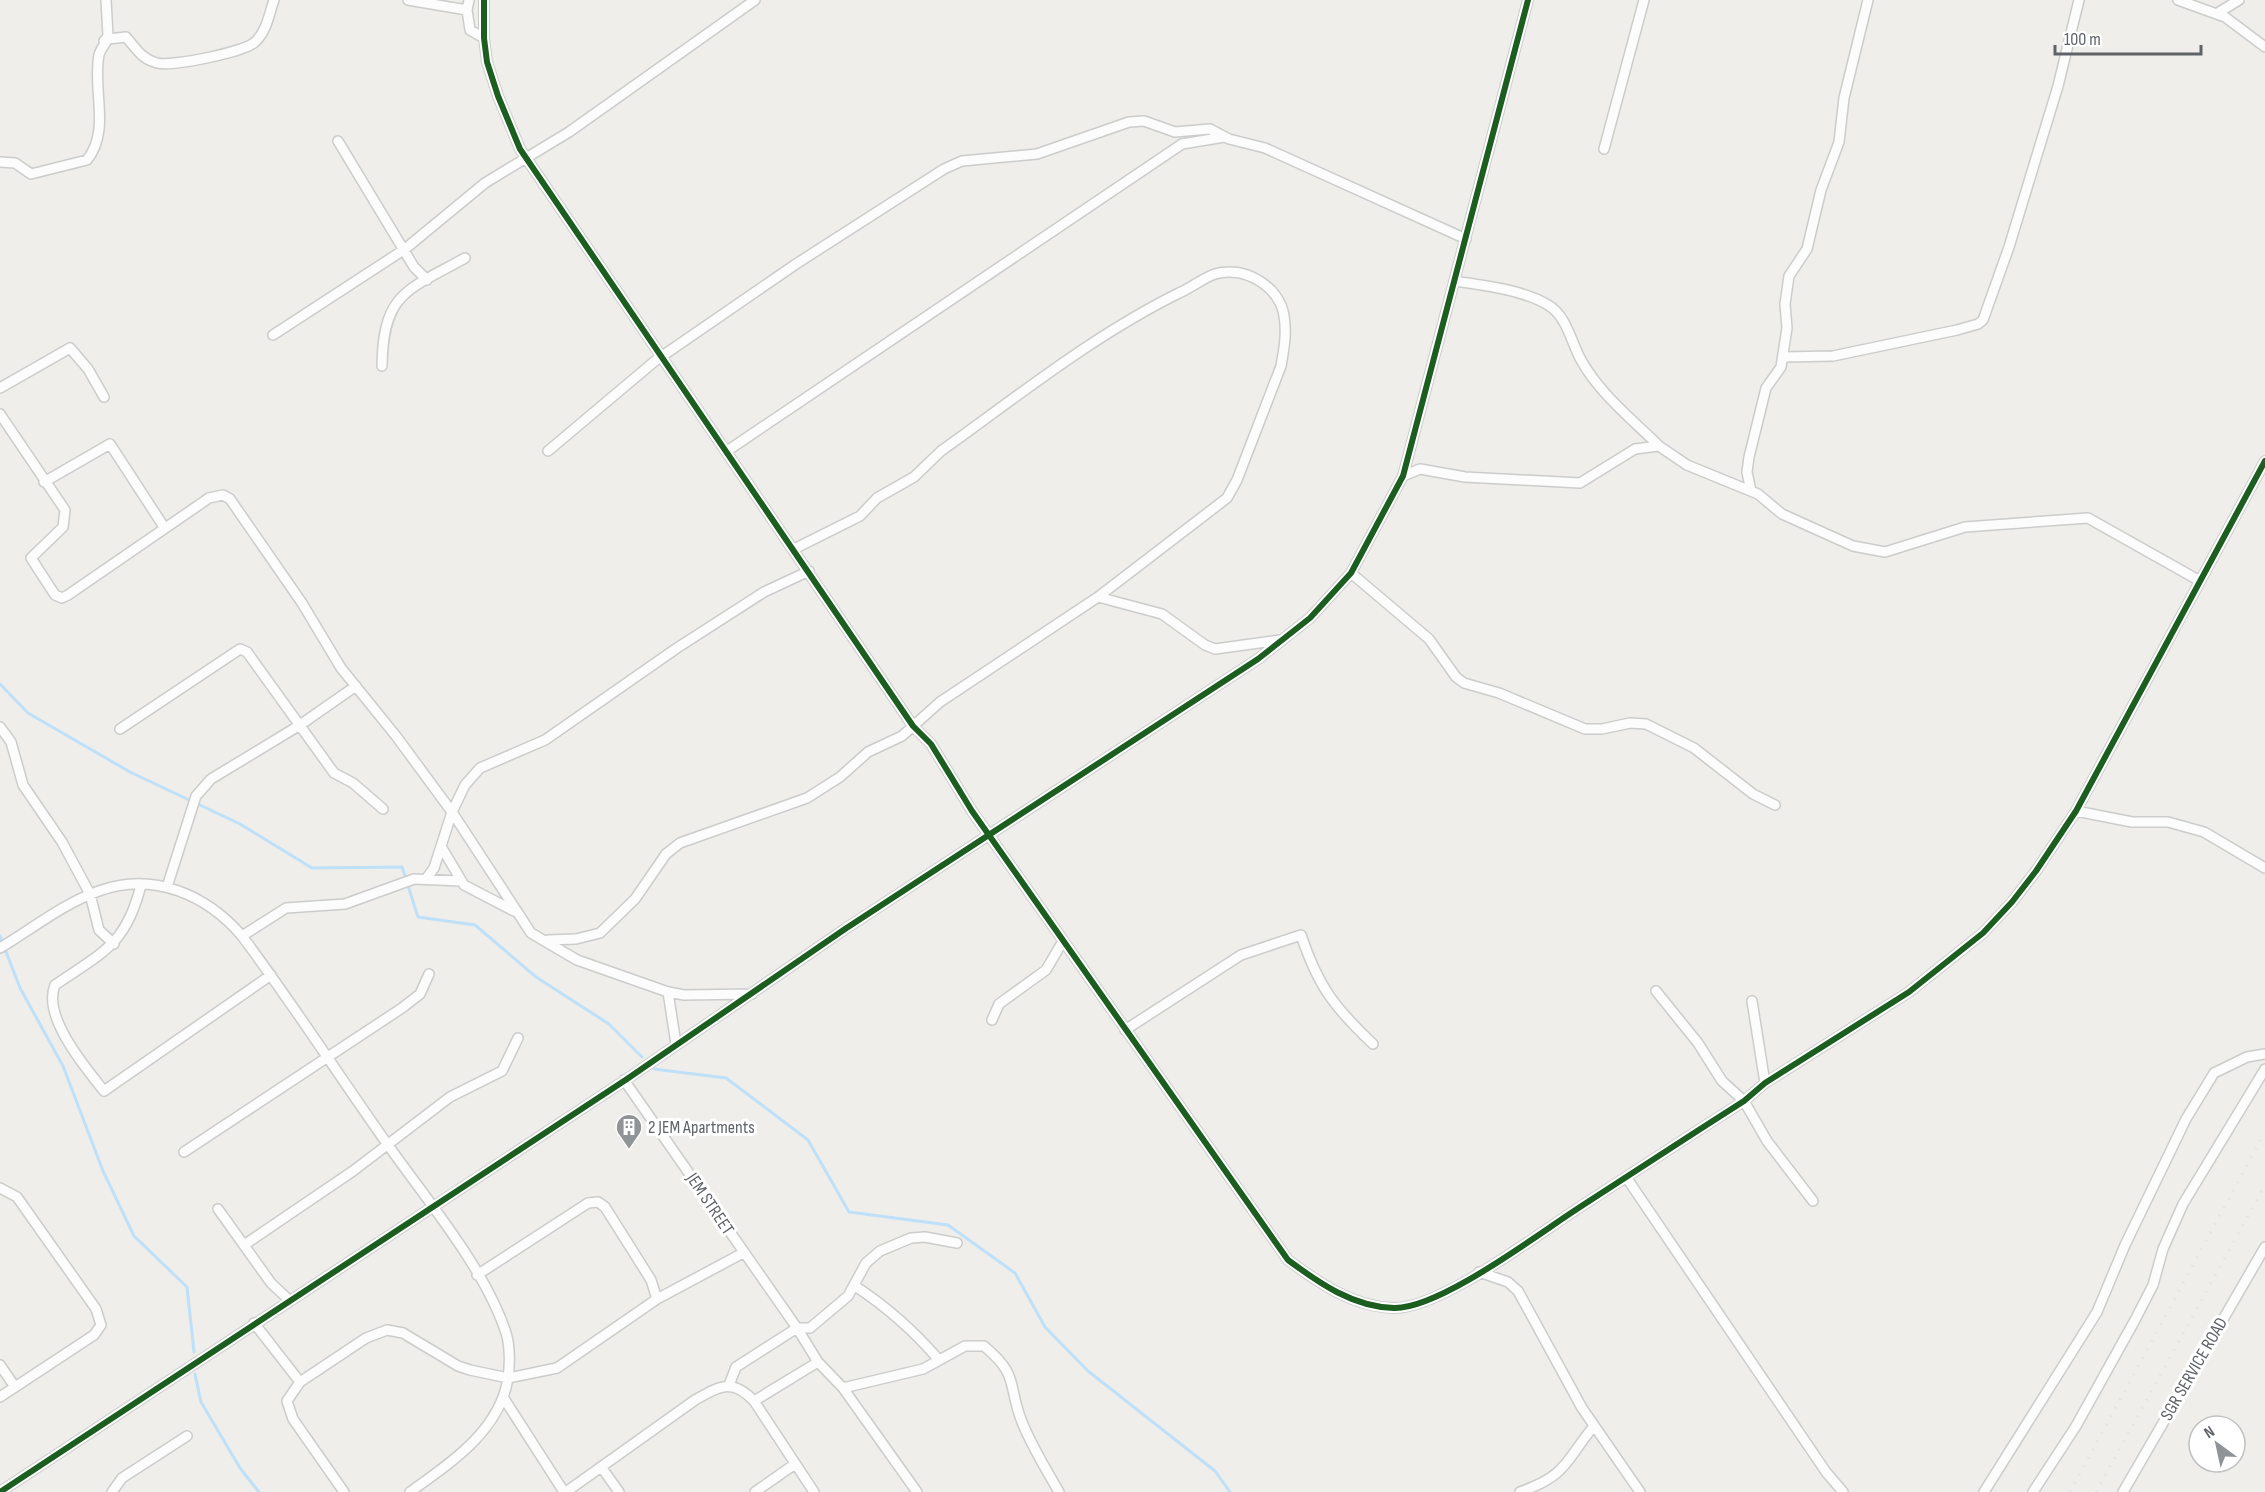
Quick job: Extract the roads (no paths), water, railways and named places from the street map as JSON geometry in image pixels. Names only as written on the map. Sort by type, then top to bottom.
[{"type":"street","points":[[98,134],[94,126],[98,52],[108,36],[106,0]]},
{"type":"street","points":[[0,162],[15,163],[31,174],[84,163],[89,157],[98,134],[99,55],[108,39],[126,37],[140,56],[158,64],[189,62],[255,43],[265,28],[274,0]]},
{"type":"street","points":[[408,0],[468,5],[470,30],[484,38]]},
{"type":"street","points":[[484,0],[484,38],[498,96],[526,158],[795,549],[913,726],[931,744],[990,836],[1288,1260],[1327,1289],[1369,1304],[1394,1308],[1419,1304],[1479,1272],[1744,1101],[1764,1083],[1909,992],[1983,933],[2036,871],[2076,811],[2265,461]]},
{"type":"street","points":[[273,334],[405,249],[485,183],[569,132],[755,0]]},
{"type":"street","points":[[0,1491],[432,1204],[624,1080],[845,929],[990,836],[1283,640],[1331,597],[1351,573],[1402,477],[1528,0]]},
{"type":"street","points":[[1604,149],[1644,0]]},
{"type":"street","points":[[1751,490],[1747,472],[1764,392],[1780,369],[1783,357],[1787,328],[1785,304],[1789,276],[1807,249],[1821,190],[1839,142],[1844,98],[1855,61],[1858,31],[1868,0]]},
{"type":"street","points":[[1783,357],[1833,356],[1957,330],[1983,320],[2002,267],[2058,87],[2079,0]]},
{"type":"street","points":[[2178,0],[2216,14],[2265,47]]},
{"type":"street","points":[[2216,14],[2239,0]]},
{"type":"street","points":[[548,451],[663,357],[796,264],[954,163],[1037,154],[1121,123],[1144,121],[1174,132],[1210,129],[1224,137],[1265,148],[1466,239]]},
{"type":"street","points":[[727,451],[1182,144],[1224,137]]},
{"type":"street","points":[[339,141],[418,274],[426,280]]},
{"type":"street","points":[[382,366],[382,338],[393,306],[406,291],[465,258]]},
{"type":"street","points":[[548,940],[576,939],[600,933],[635,898],[666,854],[680,843],[795,804],[840,777],[868,752],[894,741],[940,702],[1098,597],[1227,498],[1237,480],[1281,366],[1285,346],[1284,314],[1275,296],[1255,278],[1240,271],[1216,273],[1136,315],[941,451],[914,477],[878,498],[860,516],[795,549]]},
{"type":"street","points":[[1454,281],[1513,292],[1549,305],[1562,320],[1581,360],[1595,379],[1659,446],[1687,465],[1751,490],[1782,514],[1845,544],[1885,552],[1965,527],[2088,518],[2200,581]]},
{"type":"street","points":[[0,388],[70,348],[88,369],[104,397]]},
{"type":"street","points":[[0,414],[65,510],[63,526],[31,558],[56,595],[63,598],[209,498],[223,495],[230,499],[356,686],[452,812],[515,912],[531,933],[548,940],[577,960],[668,992],[695,996],[752,994]]},
{"type":"street","points":[[44,482],[110,444],[164,527]]},
{"type":"street","points":[[1402,477],[1420,469],[1465,477],[1580,483],[1639,447],[1659,446]]},
{"type":"street","points":[[426,879],[434,868],[452,812],[465,785],[480,768],[535,746],[559,732],[677,648],[764,592],[808,571]]},
{"type":"street","points":[[1351,573],[1429,639],[1456,677],[1464,683],[1499,693],[1585,729],[1602,729],[1630,723],[1646,724],[1694,748],[1753,794],[1775,805]]},
{"type":"street","points":[[1098,597],[1162,614],[1205,645],[1215,648],[1232,648],[1283,640]]},
{"type":"street","points":[[120,729],[240,649],[247,652],[334,772],[353,783],[382,809]]},
{"type":"street","points":[[167,887],[196,796],[203,786],[300,725],[356,686]]},
{"type":"street","points":[[0,727],[11,742],[23,785],[62,842],[90,894],[99,930],[114,944]]},
{"type":"street","points":[[2076,811],[2132,822],[2168,822],[2204,832],[2265,868]]},
{"type":"street","points":[[442,848],[461,881],[470,889],[515,912]]},
{"type":"street","points":[[242,936],[286,908],[345,904],[406,882],[426,879],[461,881]]},
{"type":"street","points":[[141,885],[134,911],[114,944],[55,985],[51,996],[53,1015],[88,1071],[104,1091],[271,975]]},
{"type":"street","points":[[0,948],[90,894],[115,886],[167,887],[207,903],[242,936],[432,1204],[477,1275],[506,1332],[508,1378],[503,1397],[482,1433],[461,1454],[410,1492]]},
{"type":"street","points":[[1125,1030],[1241,955],[1301,935],[1313,972],[1342,1014],[1373,1044]]},
{"type":"street","points":[[992,1020],[999,1004],[1046,970],[1063,941]]},
{"type":"street","points":[[184,1152],[420,994],[429,974]]},
{"type":"street","points":[[1656,991],[1698,1043],[1722,1082],[1744,1101],[1767,1141],[1813,1201]]},
{"type":"street","points":[[668,992],[676,1044]]},
{"type":"street","points":[[1752,1001],[1764,1083]]},
{"type":"street","points":[[243,1245],[353,1172],[450,1097],[502,1071],[518,1038]]},
{"type":"street","points":[[1984,1492],[2097,1312],[2125,1245],[2186,1119],[2214,1073],[2247,1057],[2265,1054]]},
{"type":"street","points":[[2033,1492],[2076,1425],[2135,1320],[2153,1285],[2163,1249],[2183,1204],[2265,1069]]},
{"type":"street","name":"JEM STREET","points":[[624,1080],[797,1328],[818,1362],[843,1388],[916,1492]]},
{"type":"street","points":[[1626,1177],[1826,1472],[1843,1492]]},
{"type":"street","points":[[0,1188],[17,1197],[101,1319],[101,1325],[94,1335],[0,1397]]},
{"type":"street","points":[[477,1275],[588,1203],[598,1202],[605,1207],[648,1275],[657,1299]]},
{"type":"street","points":[[218,1209],[271,1283],[289,1300]]},
{"type":"street","points":[[729,1385],[736,1367],[797,1328],[810,1328],[817,1323],[855,1286],[871,1257],[900,1242],[925,1237],[957,1243]]},
{"type":"street","name":"SGR SERVICE ROAD","points":[[2123,1492],[2265,1247]]},
{"type":"street","points":[[344,1492],[293,1419],[287,1401],[300,1382],[366,1338],[387,1330],[403,1333],[458,1366],[508,1378],[557,1368],[657,1299],[743,1253]]},
{"type":"street","points":[[1479,1272],[1508,1282],[1518,1291],[1594,1426],[1640,1492]]},
{"type":"street","points":[[855,1286],[885,1307],[939,1360]]},
{"type":"street","points":[[255,1323],[300,1382]]},
{"type":"street","points":[[843,1388],[923,1369],[955,1350],[975,1345],[984,1346],[1005,1365],[1010,1373],[1021,1420],[1044,1469],[1059,1492]]},
{"type":"street","points":[[754,1401],[818,1362]]},
{"type":"street","points":[[0,1365],[15,1387]]},
{"type":"street","points":[[503,1397],[565,1492],[695,1400],[716,1388],[729,1385],[742,1389],[754,1401],[814,1492]]},
{"type":"street","points":[[1520,1492],[1547,1481],[1566,1467],[1594,1426]]},
{"type":"street","points":[[112,1492],[122,1478],[187,1436]]},
{"type":"street","points":[[755,1492],[795,1464]]},
{"type":"street","points":[[602,1468],[619,1492]]},
{"type":"street","points":[[423,1482],[430,1492]]},
{"type":"waterway","points":[[0,684],[28,713],[130,772],[240,824],[312,868],[402,867],[418,917],[475,925],[536,977],[609,1024],[642,1057]]},
{"type":"waterway","points":[[0,936],[20,988],[63,1066],[103,1171],[134,1236],[187,1287],[194,1352]]},
{"type":"waterway","points":[[654,1069],[726,1078],[808,1140],[849,1212],[948,1225],[1015,1273],[1045,1327],[1088,1371],[1215,1471],[1230,1492]]},
{"type":"waterway","points":[[195,1374],[201,1402],[240,1468],[259,1492]]},
{"type":"railway","points":[[2070,1492],[2265,1132]]},
{"type":"railway","points":[[2096,1492],[2265,1185]]},
{"type":"place","name":"2 JEM Apartments","points":[[629,1150]]}]
